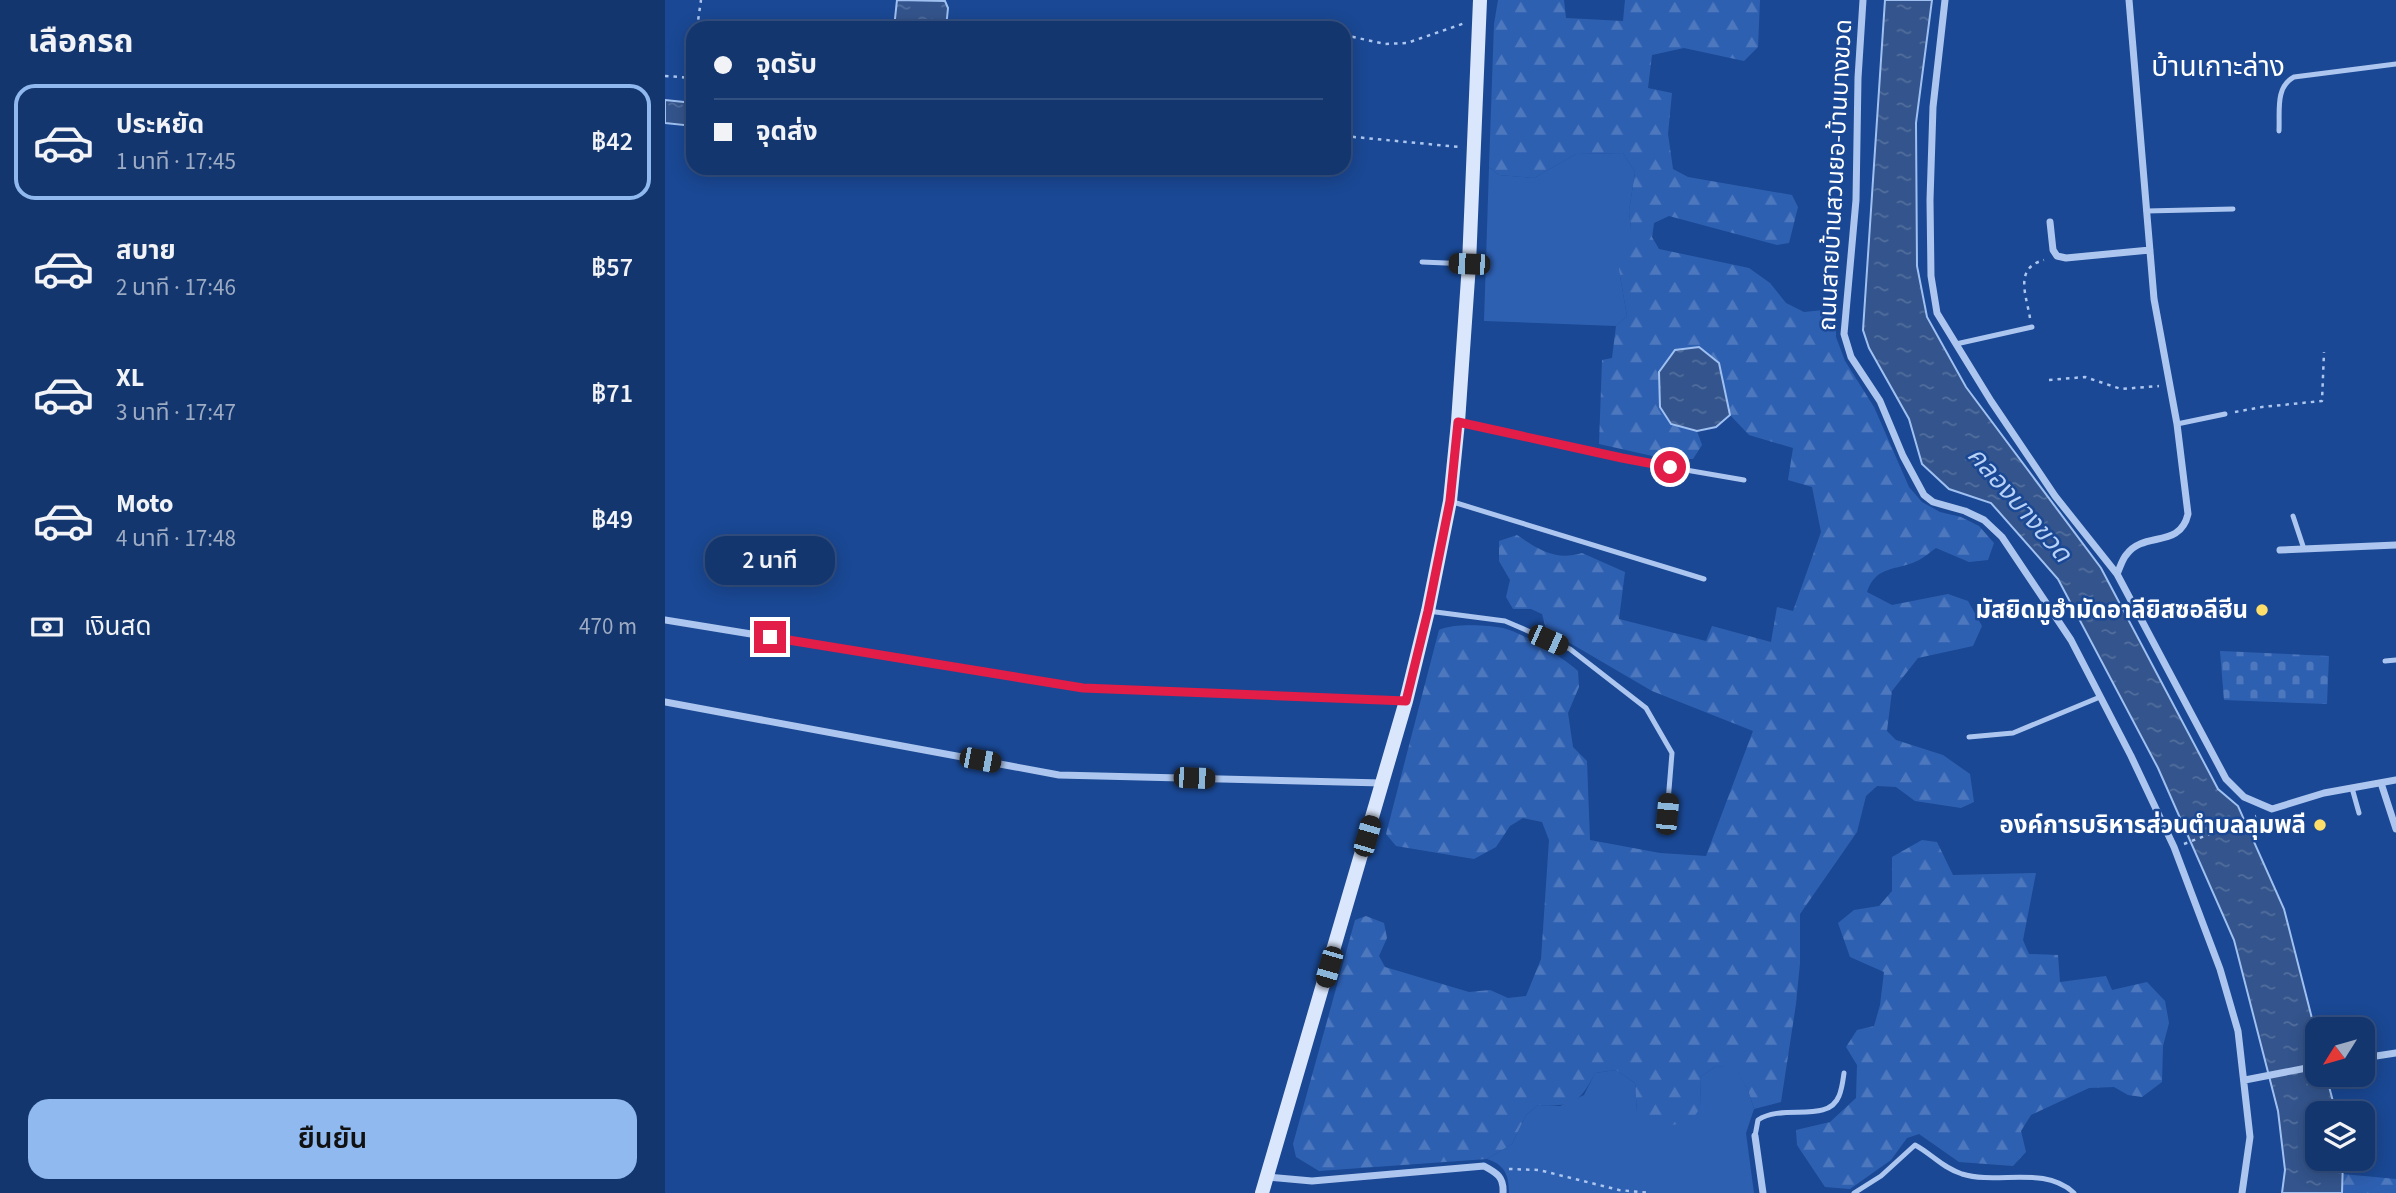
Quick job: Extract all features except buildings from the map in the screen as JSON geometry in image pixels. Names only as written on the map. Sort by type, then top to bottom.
[{"type":"main road","points":[[1262,1193],[1406,701],[1428,611],[1450,501],[1469,264],[1480,0]]},
{"type":"street","name":"ถนนสายบ้านสวนยอ-บ้านบางขวด","points":[[1863,0],[1858,78],[1856,200],[1844,334],[1851,357],[1880,401],[1903,456],[1924,495],[1933,502],[1965,511],[1984,520],[2002,537],[2071,640],[2131,756],[2174,848],[2220,969],[2238,1031],[2250,1137],[2242,1193]]},
{"type":"street","points":[[1945,0],[1933,107],[1930,200],[1931,276],[1937,313],[1991,401],[2055,496],[2117,574],[2225,779],[2244,797],[2272,809],[2324,793],[2396,780]]},
{"type":"street","points":[[2117,574],[2127,553],[2140,544],[2172,536],[2185,526],[2188,514],[2177,424],[2154,299],[2129,0]]},
{"type":"street","points":[[2050,222],[2053,250],[2057,257],[2150,250]]},
{"type":"street","points":[[2280,550],[2396,545]]},
{"type":"street","points":[[665,620],[1083,688],[1406,701]]},
{"type":"street","points":[[665,702],[1059,775],[1382,783]]},
{"type":"street","points":[[2381,783],[2396,829]]},
{"type":"street","points":[[2375,1056],[2396,1053]]},
{"type":"street","points":[[2245,1080],[2305,1068]]},
{"type":"street","points":[[1755,1136],[1763,1193]]},
{"type":"street","points":[[1267,1177],[1312,1181],[1484,1166],[1498,1173],[1503,1182],[1503,1193]]},
{"type":"lane","points":[[2279,131],[2281,89],[2284,82],[2294,77],[2396,64]]},
{"type":"lane","points":[[2146,211],[2233,209]]},
{"type":"lane","points":[[1422,262],[1469,264]]},
{"type":"lane","points":[[1956,344],[2032,327]]},
{"type":"lane","points":[[2177,424],[2225,414]]},
{"type":"lane","points":[[1458,422],[1622,458],[1744,480]]},
{"type":"lane","points":[[1450,501],[1705,579]]},
{"type":"lane","points":[[2293,516],[2304,549]]},
{"type":"lane","points":[[1428,611],[1505,621],[1570,649],[1646,708],[1672,753],[1667,814]]},
{"type":"lane","points":[[2385,661],[2396,660]]},
{"type":"lane","points":[[1969,737],[2013,733],[2100,697]]},
{"type":"lane","points":[[2352,788],[2359,813]]},
{"type":"lane","points":[[1755,1136],[1758,1120],[1765,1115],[1792,1111],[1821,1112],[1831,1108],[1839,1096],[1844,1073]]},
{"type":"lane","points":[[1854,1193],[1881,1176],[1915,1145],[1943,1167],[1965,1175],[2037,1177],[2064,1184],[2074,1193]]},
{"type":"path","points":[[698,21],[701,0]]},
{"type":"path","points":[[1351,37],[1385,44],[1408,43],[1478,18]]},
{"type":"path","points":[[665,76],[686,78]]},
{"type":"path","points":[[1351,137],[1473,148]]},
{"type":"path","points":[[2032,327],[2024,283],[2026,271],[2032,263],[2057,257]]},
{"type":"path","points":[[2225,414],[2322,401],[2324,352]]},
{"type":"path","points":[[2049,380],[2085,377],[2121,389],[2170,384]]},
{"type":"path","points":[[2185,843],[2249,819]]},
{"type":"path","points":[[1498,1173],[1511,1168],[1539,1170],[1619,1190],[1650,1193]]},
{"type":"green space","points":[[1498,0],[1564,0],[1566,18],[1623,21],[1625,0],[1760,0],[1758,47],[1744,61],[1684,48],[1652,55],[1648,88],[1672,93],[1668,134],[1673,169],[1688,177],[1792,195],[1798,207],[1789,243],[1777,245],[1669,216],[1654,223],[1652,237],[1659,249],[1749,268],[1770,283],[1786,303],[1804,312],[1824,310],[1836,319],[1836,337],[1845,361],[1874,407],[1909,487],[1922,502],[1940,512],[1961,517],[1979,526],[1994,543],[1988,560],[1969,562],[1936,548],[1917,561],[1881,573],[1871,583],[1867,592],[1892,605],[1948,594],[1968,601],[1982,626],[1973,646],[1918,658],[1892,691],[1887,731],[1896,740],[1943,755],[1970,774],[1974,802],[1961,808],[1915,801],[1896,787],[1877,786],[1866,796],[1857,832],[1800,914],[1800,963],[1796,1004],[1781,1102],[1754,1109],[1748,1090],[1735,1068],[1716,1066],[1700,1077],[1701,1107],[1690,1122],[1659,1127],[1637,1112],[1635,1083],[1616,1070],[1595,1073],[1585,1091],[1574,1101],[1559,1105],[1538,1105],[1526,1115],[1512,1144],[1487,1159],[1319,1171],[1296,1157],[1293,1144],[1355,920],[1366,916],[1384,923],[1387,938],[1379,956],[1385,967],[1469,992],[1490,990],[1508,998],[1526,996],[1541,959],[1549,840],[1542,822],[1523,818],[1510,826],[1496,847],[1474,859],[1396,846],[1386,834],[1439,630],[1480,625],[1503,628],[1542,646],[1578,671],[1579,687],[1568,713],[1573,747],[1587,761],[1590,840],[1660,853],[1706,856],[1753,731],[1652,691],[1546,629],[1542,614],[1531,609],[1513,609],[1506,597],[1510,580],[1499,561],[1499,541],[1517,535],[1548,553],[1564,556],[1582,553],[1625,572],[1619,619],[1706,641],[1712,626],[1771,642],[1777,607],[1793,611],[1821,532],[1812,487],[1788,480],[1793,448],[1749,435],[1730,415],[1719,363],[1659,372],[1661,405],[1664,412],[1674,422],[1697,431],[1702,445],[1693,459],[1666,459],[1599,444],[1602,360],[1612,358],[1616,326],[1627,316],[1619,270],[1619,247],[1631,229],[1629,211],[1635,172],[1623,153],[1576,154],[1534,178],[1499,175],[1489,167],[1494,24]]},
{"type":"green space","points":[[1623,153],[1635,172],[1629,211],[1631,229],[1619,270],[1627,316],[1616,326],[1484,321],[1489,167],[1499,175],[1534,178],[1576,154]]},
{"type":"green space","points":[[2220,651],[2329,656],[2327,704],[2224,700]]},
{"type":"green space","points":[[1922,840],[1937,842],[1953,875],[2036,873],[2023,940],[2029,954],[2058,955],[2060,982],[2106,976],[2112,990],[2147,982],[2165,1001],[2169,1023],[2163,1046],[2162,1082],[2142,1097],[2128,1095],[2114,1087],[2089,1088],[2031,1115],[2021,1131],[2026,1152],[2013,1166],[1959,1162],[1919,1134],[1907,1138],[1891,1160],[1850,1189],[1825,1187],[1797,1145],[1796,1130],[1830,1122],[1856,1098],[1857,1065],[1846,1047],[1857,1030],[1874,1026],[1884,972],[1850,957],[1838,923],[1854,910],[1879,906],[1892,891],[1892,857]]},
{"type":"green space","points":[[1716,1066],[1735,1067],[1748,1090],[1754,1109],[1746,1133],[1754,1193],[1509,1193],[1505,1172],[1498,1164],[1487,1159],[1512,1144],[1526,1115],[1538,1105],[1560,1106],[1584,1095],[1595,1073],[1616,1070],[1635,1083],[1637,1112],[1701,1107],[1700,1077]]},
{"type":"green space","points":[[2343,1174],[2396,1179],[2396,1193],[2342,1193]]},
{"type":"water","points":[[897,0],[945,1],[948,8],[947,21],[895,21]]},
{"type":"water","name":"คลองบางขวด","points":[[1885,0],[1932,0],[1916,123],[1917,266],[1927,317],[1966,387],[2101,568],[2218,789],[2238,806],[2284,909],[2312,1017],[2305,1017],[2305,1087],[2329,1087],[2333,1101],[2305,1101],[2305,1171],[2343,1171],[2342,1193],[2282,1193],[2285,1170],[2278,1111],[2234,940],[2158,768],[2058,579],[1991,503],[1949,489],[1922,464],[1909,419],[1869,348],[1863,330]]},
{"type":"water","points":[[665,100],[686,102],[686,125],[665,123]]},
{"type":"water","points":[[1699,347],[1719,363],[1730,415],[1716,427],[1697,431],[1671,424],[1660,407],[1659,372],[1675,350]]},
{"type":"place","name":"มัสยิดมูฮำมัดอาลียิสซอลีฮีน","points":[[2262,610]]},
{"type":"place","name":"องค์การบริหารส่วนตำบลลุมพลี","points":[[2320,825]]},
{"type":"district","name":"บ้านเกาะล่าง","points":[[2218,66]]},
{"type":"route","points":[[770,637],[1083,688],[1406,701],[1428,611],[1450,501],[1458,422],[1670,467]]}]
